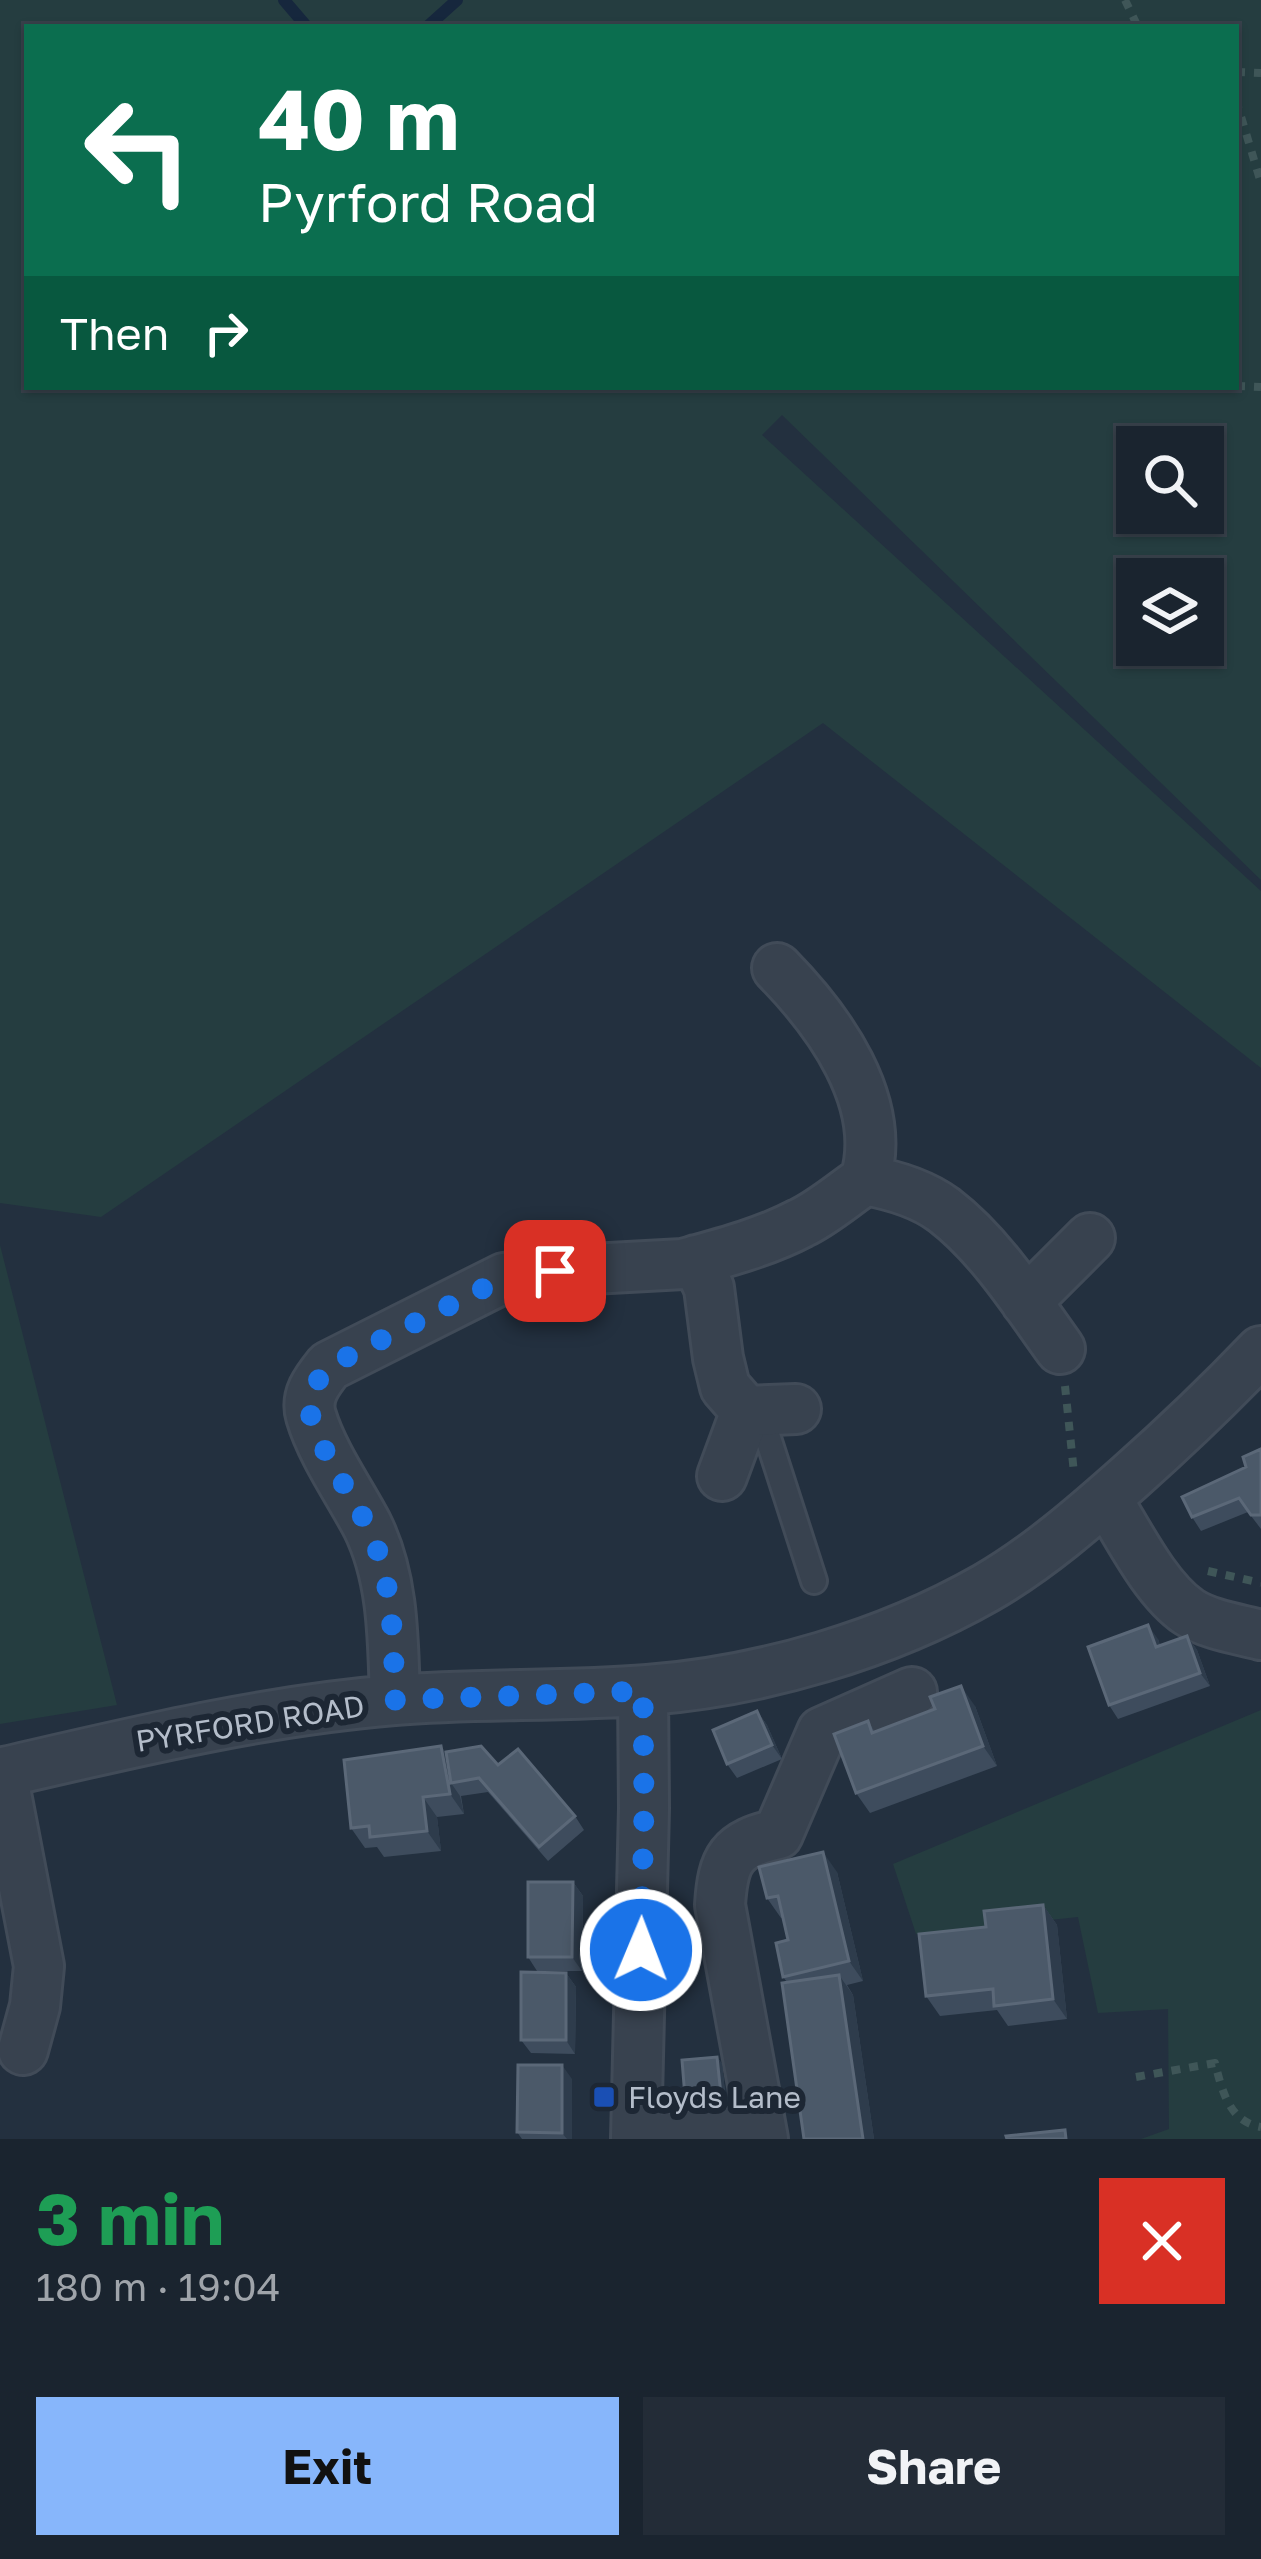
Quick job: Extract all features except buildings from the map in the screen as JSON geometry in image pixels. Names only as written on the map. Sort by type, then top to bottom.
[{"type":"street","points":[[395,1700],[389,1594],[369,1529],[343,1486],[310,1413],[313,1386],[329,1366],[504,1278],[696,1261],[802,1223],[865,1180],[872,1157],[866,1111],[848,1059],[804,979]]},
{"type":"street","points":[[865,1180],[898,1186],[942,1208],[978,1242],[1060,1349]]},
{"type":"street","points":[[1026,1302],[1090,1238]]},
{"type":"street","points":[[696,1261],[709,1288],[725,1387],[744,1416]]},
{"type":"street","name":"PYRFORD ROAD","points":[[1,1773],[168,1734],[395,1700],[643,1691],[740,1678],[883,1635],[984,1588],[1033,1557],[1179,1433],[1261,1351]]},
{"type":"street","points":[[744,1416],[796,1408]]},
{"type":"street","points":[[722,1475],[744,1416]]},
{"type":"street","points":[[1099,1505],[1168,1593],[1190,1612],[1261,1635]]},
{"type":"street","points":[[636,2139],[643,1691]]},
{"type":"street","points":[[657,2139],[762,2134],[720,1905],[724,1867],[752,1839],[778,1834],[822,1732],[912,1692]]},
{"type":"street","points":[[1,1773],[39,1966],[23,2050]]},
{"type":"lane","points":[[744,1416],[768,1438],[814,1581]]},
{"type":"path","points":[[1239,110],[1261,183]]},
{"type":"path","points":[[1060,1349],[1075,1487],[1099,1505]]},
{"type":"path","points":[[1136,2077],[1215,2063],[1225,2102],[1251,2125],[1261,2127]]},
{"type":"green space","points":[[0,0],[1261,0],[1261,880],[782,415],[762,435],[1261,891],[1261,1068],[823,723],[101,1217],[0,1203]]},
{"type":"green space","points":[[0,1245],[117,1705],[0,1724]]},
{"type":"green space","points":[[1261,1710],[1261,2139],[1141,2139],[1169,2129],[1168,2009],[1098,2013],[1078,1917],[916,1934],[893,1864]]},
{"type":"waterway","points":[[284,0],[304,24]]},
{"type":"waterway","points":[[430,24],[457,0]]},
{"type":"place","name":"Floyds Lane","points":[[604,2097]]},
{"type":"route","points":[[555,1271],[504,1278],[329,1366],[313,1386],[310,1413],[343,1486],[369,1529],[389,1594],[395,1700],[643,1691],[641,1950]]}]
